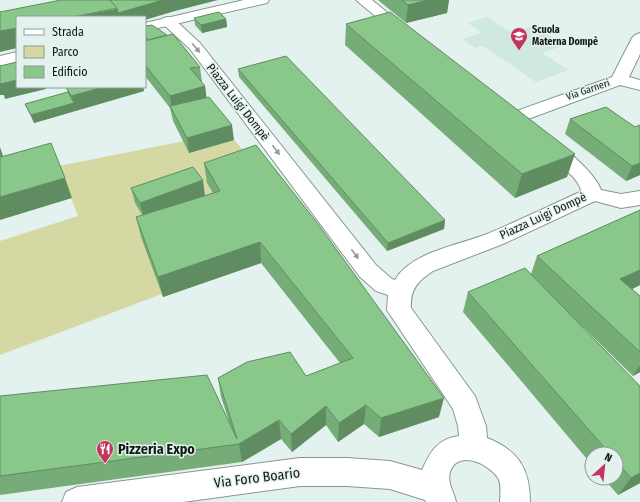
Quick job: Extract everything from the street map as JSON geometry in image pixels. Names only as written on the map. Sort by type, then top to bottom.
[{"type":"street","points":[[146,27],[262,0]]},
{"type":"street","points":[[363,0],[415,42]]},
{"type":"street","name":"Piazza Luigi Dompè","points":[[168,21],[180,30],[199,51],[368,271],[384,285],[400,290],[410,276],[424,266],[495,239],[587,197],[590,193],[591,189],[586,179],[519,122]]},
{"type":"street","name":"Via Garneri","points":[[519,122],[618,80],[640,38]]},
{"type":"street","points":[[0,61],[16,57]]},
{"type":"street","points":[[618,80],[640,85]]},
{"type":"street","points":[[590,193],[622,202],[633,201],[640,198]]},
{"type":"street","points":[[400,290],[398,310],[465,404],[472,426],[474,447]]},
{"type":"street","points":[[439,495],[435,477],[438,466],[443,458],[452,451],[474,447],[487,450],[499,458],[509,468],[515,481],[517,494],[515,502]]},
{"type":"street","name":"Via Foro Boario","points":[[76,502],[300,472],[347,472],[390,476],[439,495]]},
{"type":"shaded area","name":"Scuola Materna Dompè","points":[[487,17],[512,33],[533,26],[565,45],[542,53],[569,70],[536,82],[483,46],[475,48],[462,39],[482,33],[468,23]]},
{"type":"green space","points":[[234,140],[257,165],[162,294],[0,355],[0,241],[78,216],[59,166],[184,141],[190,153]]},
{"type":"building","points":[[61,0],[110,0],[117,8],[78,16],[16,16],[16,28],[0,31],[0,12]]},
{"type":"building","points":[[110,0],[163,0],[118,13],[117,8]]},
{"type":"building","points":[[402,0],[428,0],[408,5]]},
{"type":"building","points":[[219,12],[226,19],[201,25],[194,18]]},
{"type":"building","points":[[390,12],[575,154],[522,174],[346,24]]},
{"type":"building","points":[[152,25],[167,35],[148,40],[146,37],[146,26]]},
{"type":"building","points":[[173,34],[200,67],[190,68],[205,86],[170,96],[146,66],[146,41]]},
{"type":"building","points":[[286,56],[445,220],[388,243],[238,69]]},
{"type":"building","points":[[16,62],[16,80],[0,84],[0,66]]},
{"type":"building","points":[[67,88],[100,88],[71,96]]},
{"type":"building","points":[[68,92],[74,103],[31,115],[25,104]]},
{"type":"building","points":[[209,97],[232,125],[187,138],[170,106]]},
{"type":"building","points":[[606,107],[635,127],[640,125],[640,163],[632,166],[570,119]]},
{"type":"building","points":[[51,143],[65,178],[0,197],[0,153],[1,157]]},
{"type":"building","points":[[256,145],[318,224],[444,398],[381,418],[366,405],[339,423],[326,406],[291,434],[279,420],[239,444],[0,476],[0,396],[207,375],[237,439],[218,378],[247,362],[290,352],[306,376],[353,358],[260,242],[158,277],[136,217],[220,191],[204,163]]},
{"type":"building","points":[[193,167],[203,180],[140,203],[131,188]]},
{"type":"building","points":[[640,210],[640,270],[620,279],[640,296],[640,352],[537,256]]},
{"type":"building","points":[[525,268],[640,386],[640,473],[631,478],[624,470],[624,446],[603,446],[468,292]]},
{"type":"place","name":"Scuola Materna Dompè","points":[[519,51]]},
{"type":"place","name":"Pizzeria Expo","points":[[105,464]]}]
